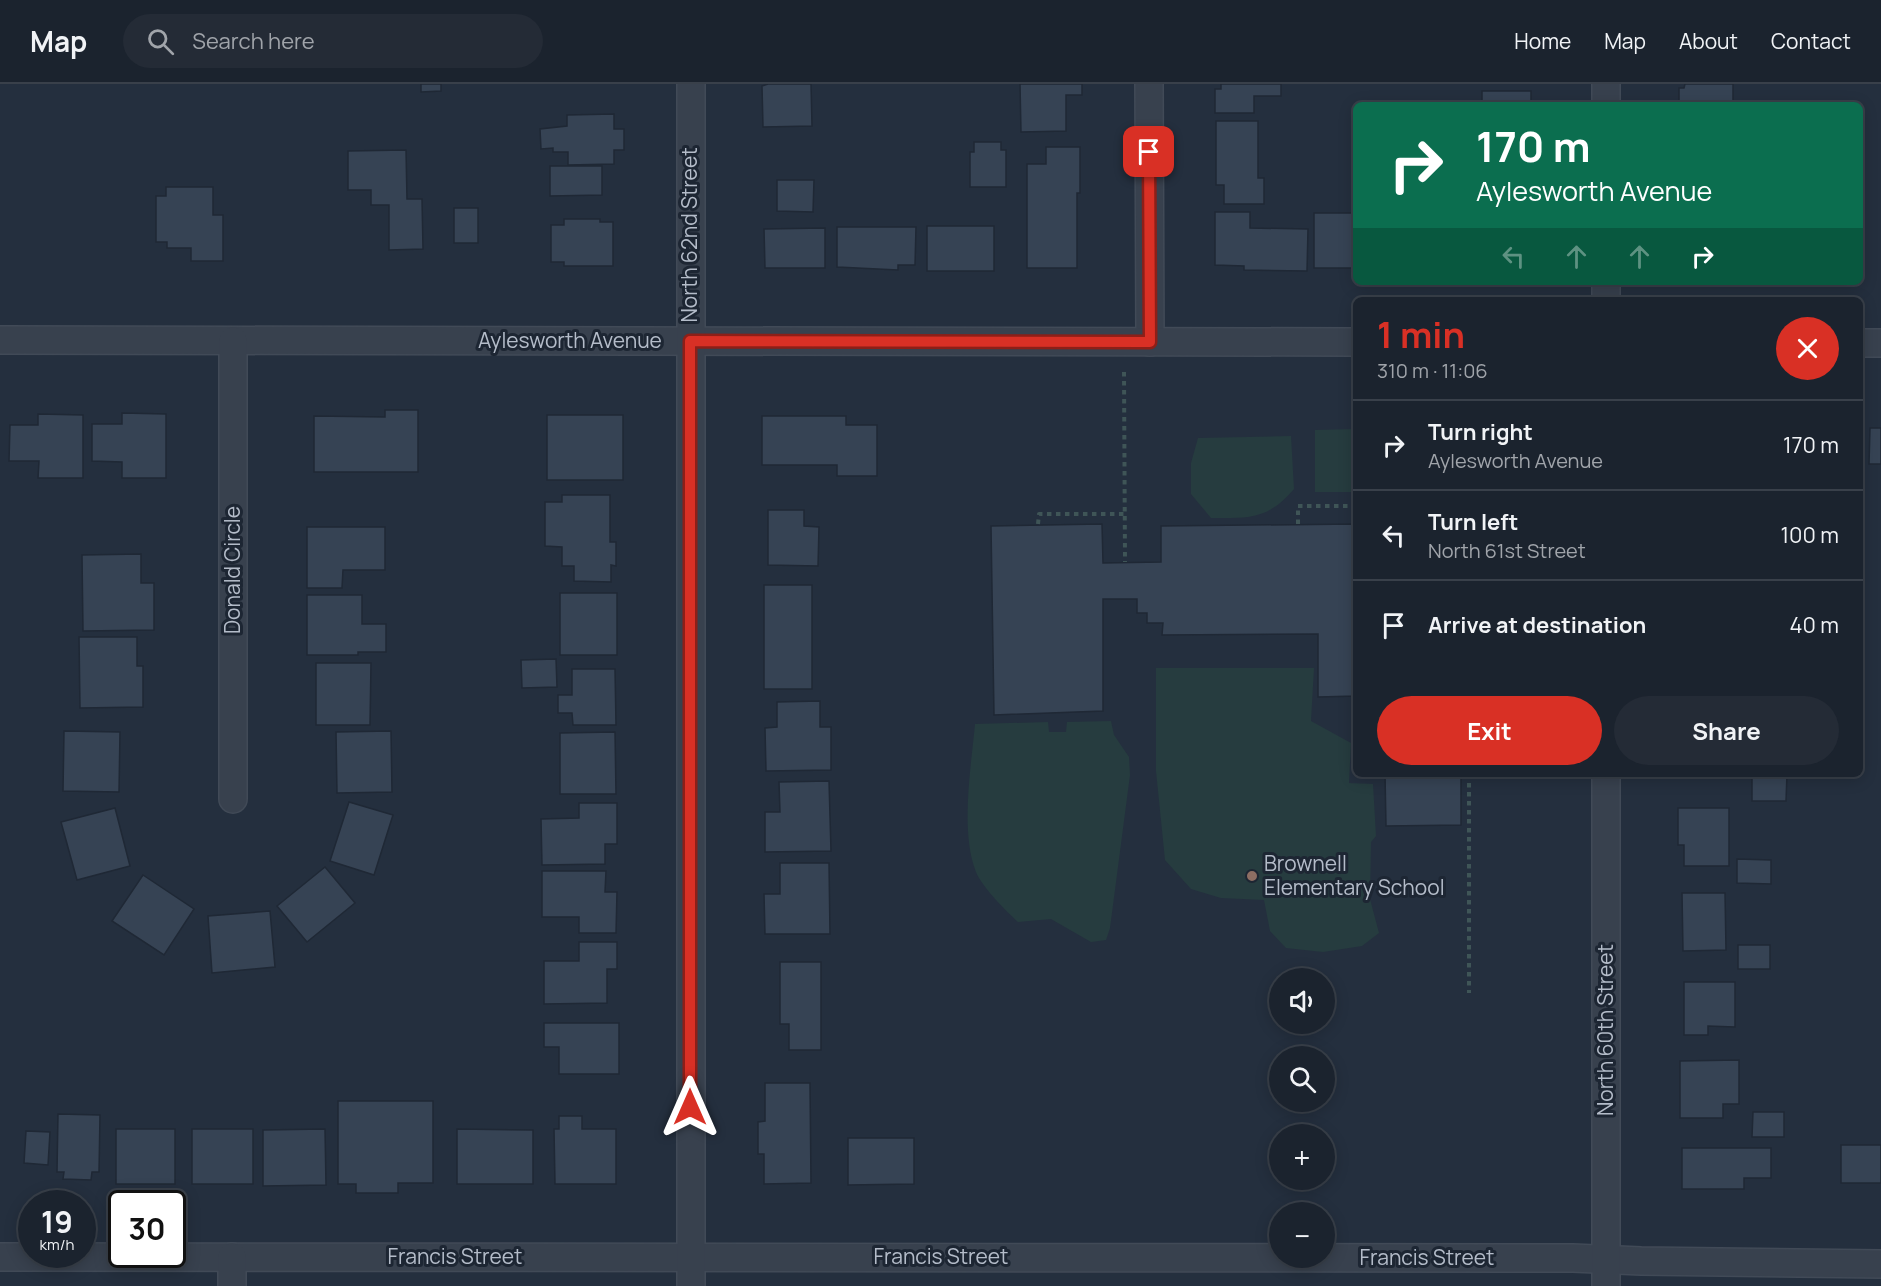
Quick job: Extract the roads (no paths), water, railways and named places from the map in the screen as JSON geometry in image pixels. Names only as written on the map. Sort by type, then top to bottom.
[{"type":"street","name":"North 62nd Street","points":[[691,84],[691,1286]]},
{"type":"street","points":[[1149,84],[1150,342]]},
{"type":"street","points":[[1606,84],[1606,102]]},
{"type":"street","name":"Aylesworth Avenue","points":[[0,340],[1353,342]]},
{"type":"street","name":"Donald Circle","points":[[233,341],[233,799]]},
{"type":"street","points":[[1863,343],[1881,343]]},
{"type":"street","name":"North 60th Street","points":[[1606,777],[1606,1273]]},
{"type":"street","name":"Francis Street","points":[[0,1257],[1538,1258],[1606,1273],[1881,1264]]},
{"type":"street","points":[[232,1257],[232,1286]]},
{"type":"place","name":"Brownell Elementary School","points":[[1252,876]]}]
